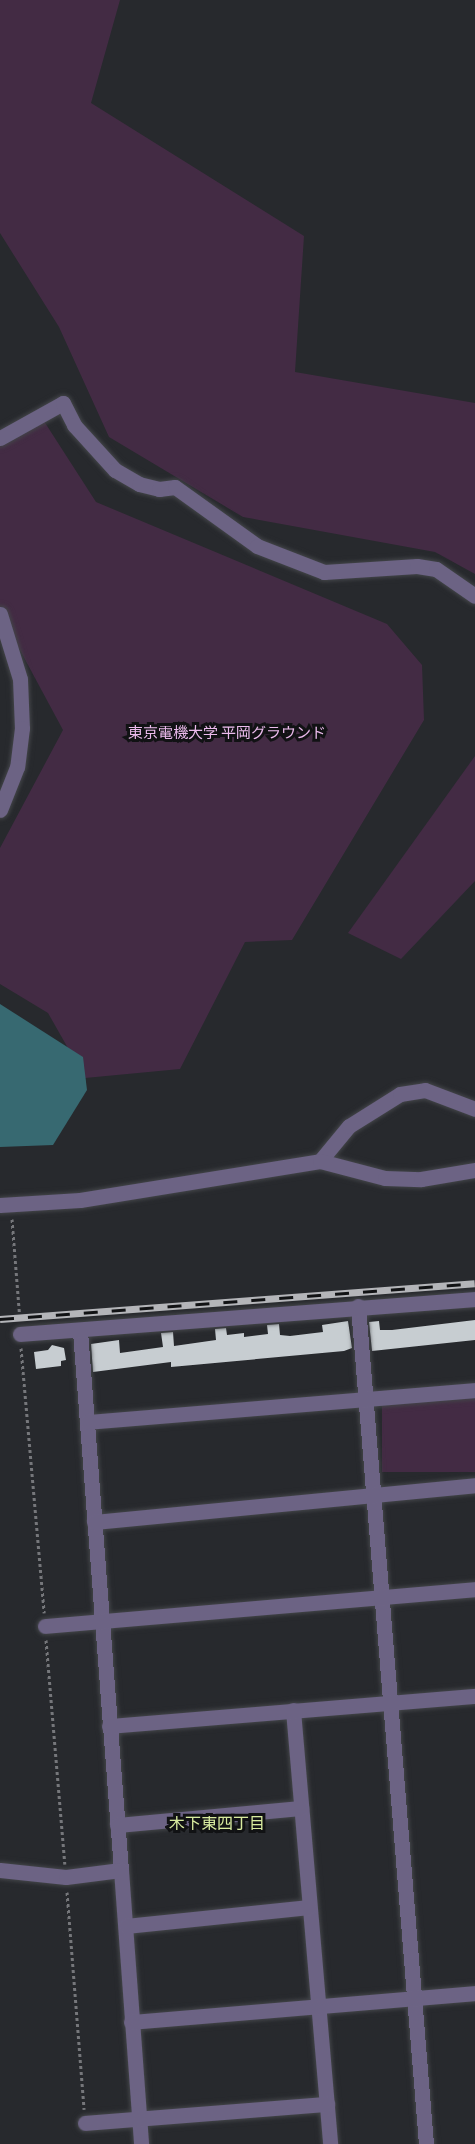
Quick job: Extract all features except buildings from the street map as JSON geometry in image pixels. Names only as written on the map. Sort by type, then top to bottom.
[{"type":"street","points":[[0,438],[63,402],[74,425],[115,470],[139,484],[159,489],[175,487],[257,546],[324,572],[436,569],[475,596]]},
{"type":"street","points":[[0,614],[21,679],[22,728],[17,767],[0,810]]},
{"type":"street","points":[[320,1161],[349,1126],[400,1094],[425,1090],[475,1110]]},
{"type":"street","points":[[6,1205],[80,1200],[320,1161],[385,1178],[421,1179],[475,1170]]},
{"type":"street","points":[[20,1334],[80,1331],[357,1306],[475,1299]]},
{"type":"street","points":[[357,1306],[426,2144]]},
{"type":"street","points":[[80,1331],[141,2144]]},
{"type":"street","points":[[87,1422],[475,1390]]},
{"type":"street","points":[[94,1522],[475,1485]]},
{"type":"street","points":[[45,1626],[475,1589]]},
{"type":"street","points":[[109,1726],[475,1696]]},
{"type":"street","points":[[292,1710],[330,2144]]},
{"type":"street","points":[[117,1825],[301,1808]]},
{"type":"street","points":[[0,1870],[66,1877],[121,1870]]},
{"type":"street","points":[[126,1926],[309,1907]]},
{"type":"street","points":[[131,2022],[475,1993]]},
{"type":"street","points":[[85,2123],[327,2104]]},
{"type":"path","points":[[6,1205],[20,1334],[85,2123]]},
{"type":"green space","points":[[0,0],[120,0],[91,103],[304,236],[295,372],[475,403],[475,574],[435,552],[243,517],[109,437],[59,327],[0,233]]},
{"type":"green space","name":"東京電機大学 平岡グラウンド","points":[[40,415],[96,502],[387,624],[422,665],[424,720],[292,940],[245,942],[180,1069],[85,1078],[48,1013],[0,984],[0,848],[63,730],[0,613],[0,438]]},
{"type":"green space","points":[[475,756],[475,881],[401,959],[348,933]]},
{"type":"green space","points":[[382,1396],[475,1396],[475,1472],[382,1472]]},
{"type":"water","points":[[0,1004],[83,1057],[87,1090],[53,1145],[0,1147]]},
{"type":"railway","points":[[0,1319],[475,1283]]},
{"type":"district","name":"木下東四丁目","points":[[217,1823]]}]
